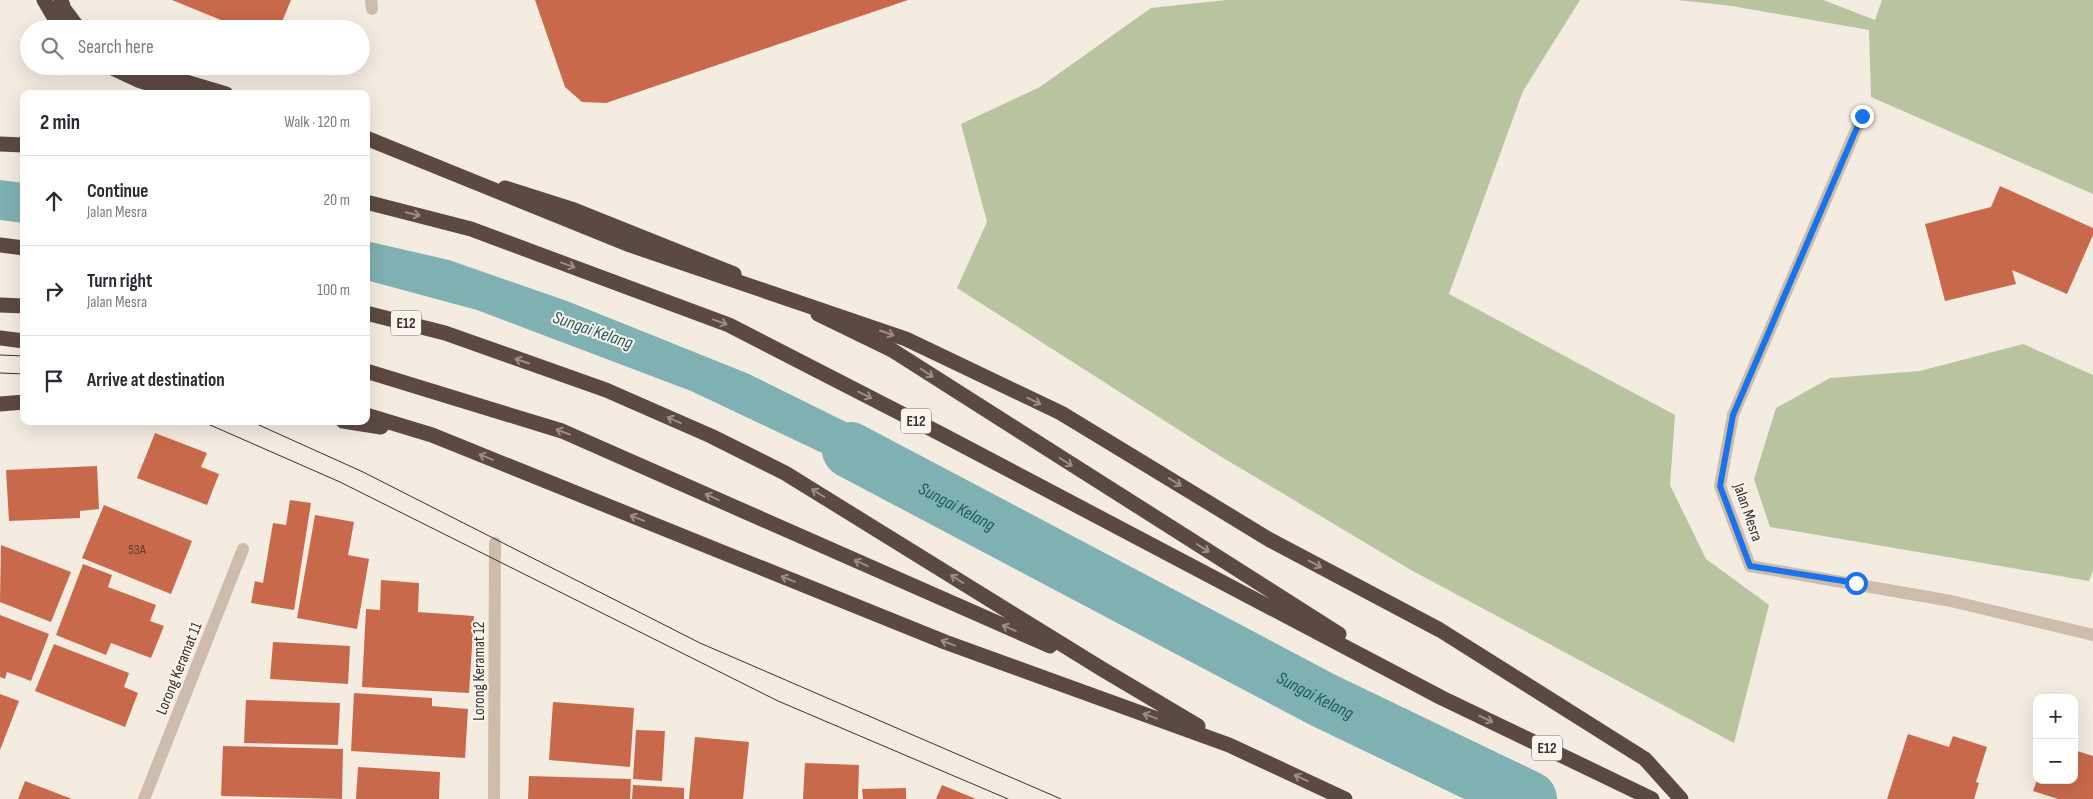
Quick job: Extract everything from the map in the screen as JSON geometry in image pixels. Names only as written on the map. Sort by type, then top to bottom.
[{"type":"highway","points":[[44,0],[57,20]]},
{"type":"highway","points":[[61,0],[64,9],[72,20]]},
{"type":"highway","points":[[127,75],[169,90]]},
{"type":"highway","points":[[162,75],[213,90]]},
{"type":"highway","points":[[370,140],[630,245],[906,339],[1061,413],[1270,540],[1448,635],[1645,759],[1681,799]]},
{"type":"highway","points":[[370,143],[574,210],[726,270],[892,350],[995,417],[1442,698]]},
{"type":"highway","points":[[0,144],[20,145]]},
{"type":"highway","name":"E12","points":[[370,203],[471,229],[729,325],[941,434],[1442,698],[1652,799]]},
{"type":"highway","points":[[0,245],[20,248]]},
{"type":"highway","name":"E12","points":[[370,315],[445,334],[588,384],[711,436],[785,473],[1102,669],[1229,745],[1345,799]]},
{"type":"highway","points":[[0,338],[20,340]]},
{"type":"highway","points":[[370,372],[562,431],[1102,669]]},
{"type":"highway","points":[[0,404],[20,402]]},
{"type":"highway","points":[[370,416],[432,435],[945,642],[1229,745]]},
{"type":"highway","points":[[368,425],[432,435]]},
{"type":"street","name":"Jalan Mesra","points":[[1862,116],[1733,415],[1720,486],[1750,566],[1951,601],[2093,634]]},
{"type":"street","name":"Lorong Keramat 12","points":[[494,799],[495,542]]},
{"type":"street","name":"Lorong Keramat 11","points":[[144,799],[243,549]]},
{"type":"green space","points":[[1226,0],[1580,0],[1523,91],[1449,294],[1675,415],[1670,485],[1706,559],[1769,605],[1734,743],[1411,570],[1215,453],[957,288],[987,222],[961,124],[1040,87],[1151,8]]},
{"type":"green space","points":[[1678,0],[1823,0],[1875,20],[1882,0],[2093,0],[2093,194],[1871,97],[1869,30],[1732,6]]},
{"type":"green space","points":[[2023,344],[2093,375],[2093,570],[2089,581],[1770,527],[1754,479],[1776,408],[1830,378],[1920,371]]},
{"type":"water","points":[[0,180],[20,182],[20,222],[0,220]]},
{"type":"water","points":[[370,242],[449,260],[567,301],[749,374],[925,461],[910,503],[839,461],[691,391],[477,310],[370,281]]},
{"type":"building","points":[[172,0],[291,0],[283,20],[221,20]]},
{"type":"building","points":[[535,0],[908,0],[606,103],[582,102],[565,87]]},
{"type":"building","points":[[2000,186],[2093,228],[2093,235],[2067,294],[2012,270],[2016,284],[1945,301],[1925,224],[1991,207]]},
{"type":"building","points":[[155,433],[207,453],[201,467],[219,474],[207,505],[137,478]]},
{"type":"building","points":[[97,466],[99,509],[80,511],[80,518],[9,521],[6,470]]},
{"type":"building","points":[[290,500],[311,503],[294,610],[251,603],[255,581],[263,583],[273,523],[286,525]]},
{"type":"building","points":[[104,505],[192,541],[171,594],[82,558]]},
{"type":"building","points":[[315,515],[354,522],[348,555],[369,559],[357,629],[297,618]]},
{"type":"building","points":[[1,545],[71,572],[51,622],[0,602]]},
{"type":"building","points":[[83,564],[112,575],[108,587],[156,605],[150,621],[164,626],[151,658],[111,643],[106,655],[56,635]]},
{"type":"building","points":[[381,580],[419,583],[418,612],[474,616],[469,693],[362,687],[366,609],[380,610]]},
{"type":"building","points":[[0,615],[49,634],[31,681],[7,672],[5,679],[0,677]]},
{"type":"building","points":[[273,642],[350,646],[348,684],[270,679]]},
{"type":"building","points":[[54,644],[129,673],[124,687],[138,693],[125,727],[35,691]]},
{"type":"building","points":[[354,693],[432,698],[432,706],[468,709],[465,758],[351,751]]},
{"type":"building","points":[[0,694],[19,701],[0,750]]},
{"type":"building","points":[[246,700],[340,703],[338,745],[244,743]]},
{"type":"building","points":[[553,702],[634,708],[630,767],[549,760]]},
{"type":"building","points":[[636,730],[665,731],[662,781],[633,779]]},
{"type":"building","points":[[1908,734],[1949,747],[1953,736],[1987,747],[1976,782],[1979,783],[1974,799],[1887,799]]},
{"type":"building","points":[[695,737],[749,742],[743,799],[689,799]]},
{"type":"building","points":[[223,746],[343,749],[342,799],[221,796]]},
{"type":"building","points":[[2078,751],[2093,756],[2093,799],[2058,799],[2033,791],[2036,784],[2078,784]]},
{"type":"building","points":[[805,763],[859,765],[858,799],[803,799]]},
{"type":"building","points":[[358,767],[440,772],[439,799],[356,799]]},
{"type":"building","points":[[529,776],[631,779],[630,799],[528,799]]},
{"type":"building","points":[[25,781],[72,799],[18,799]]},
{"type":"building","points":[[633,785],[684,788],[684,799],[632,799]]},
{"type":"building","points":[[942,785],[976,799],[936,799]]},
{"type":"building","points":[[906,788],[906,799],[863,799],[862,789]]},
{"type":"waterway","name":"Sungai Kelang","points":[[850,450],[1323,700],[1529,799]]},
{"type":"tram line","points":[[0,355],[20,356]]},
{"type":"tram line","points":[[0,373],[20,374]]},
{"type":"tram line","points":[[210,425],[340,482],[778,701],[1008,799]]},
{"type":"tram line","points":[[259,425],[363,472],[700,643],[1061,799]]},
{"type":"route","points":[[1856,583],[1750,566],[1720,486],[1733,415],[1862,116]]}]
